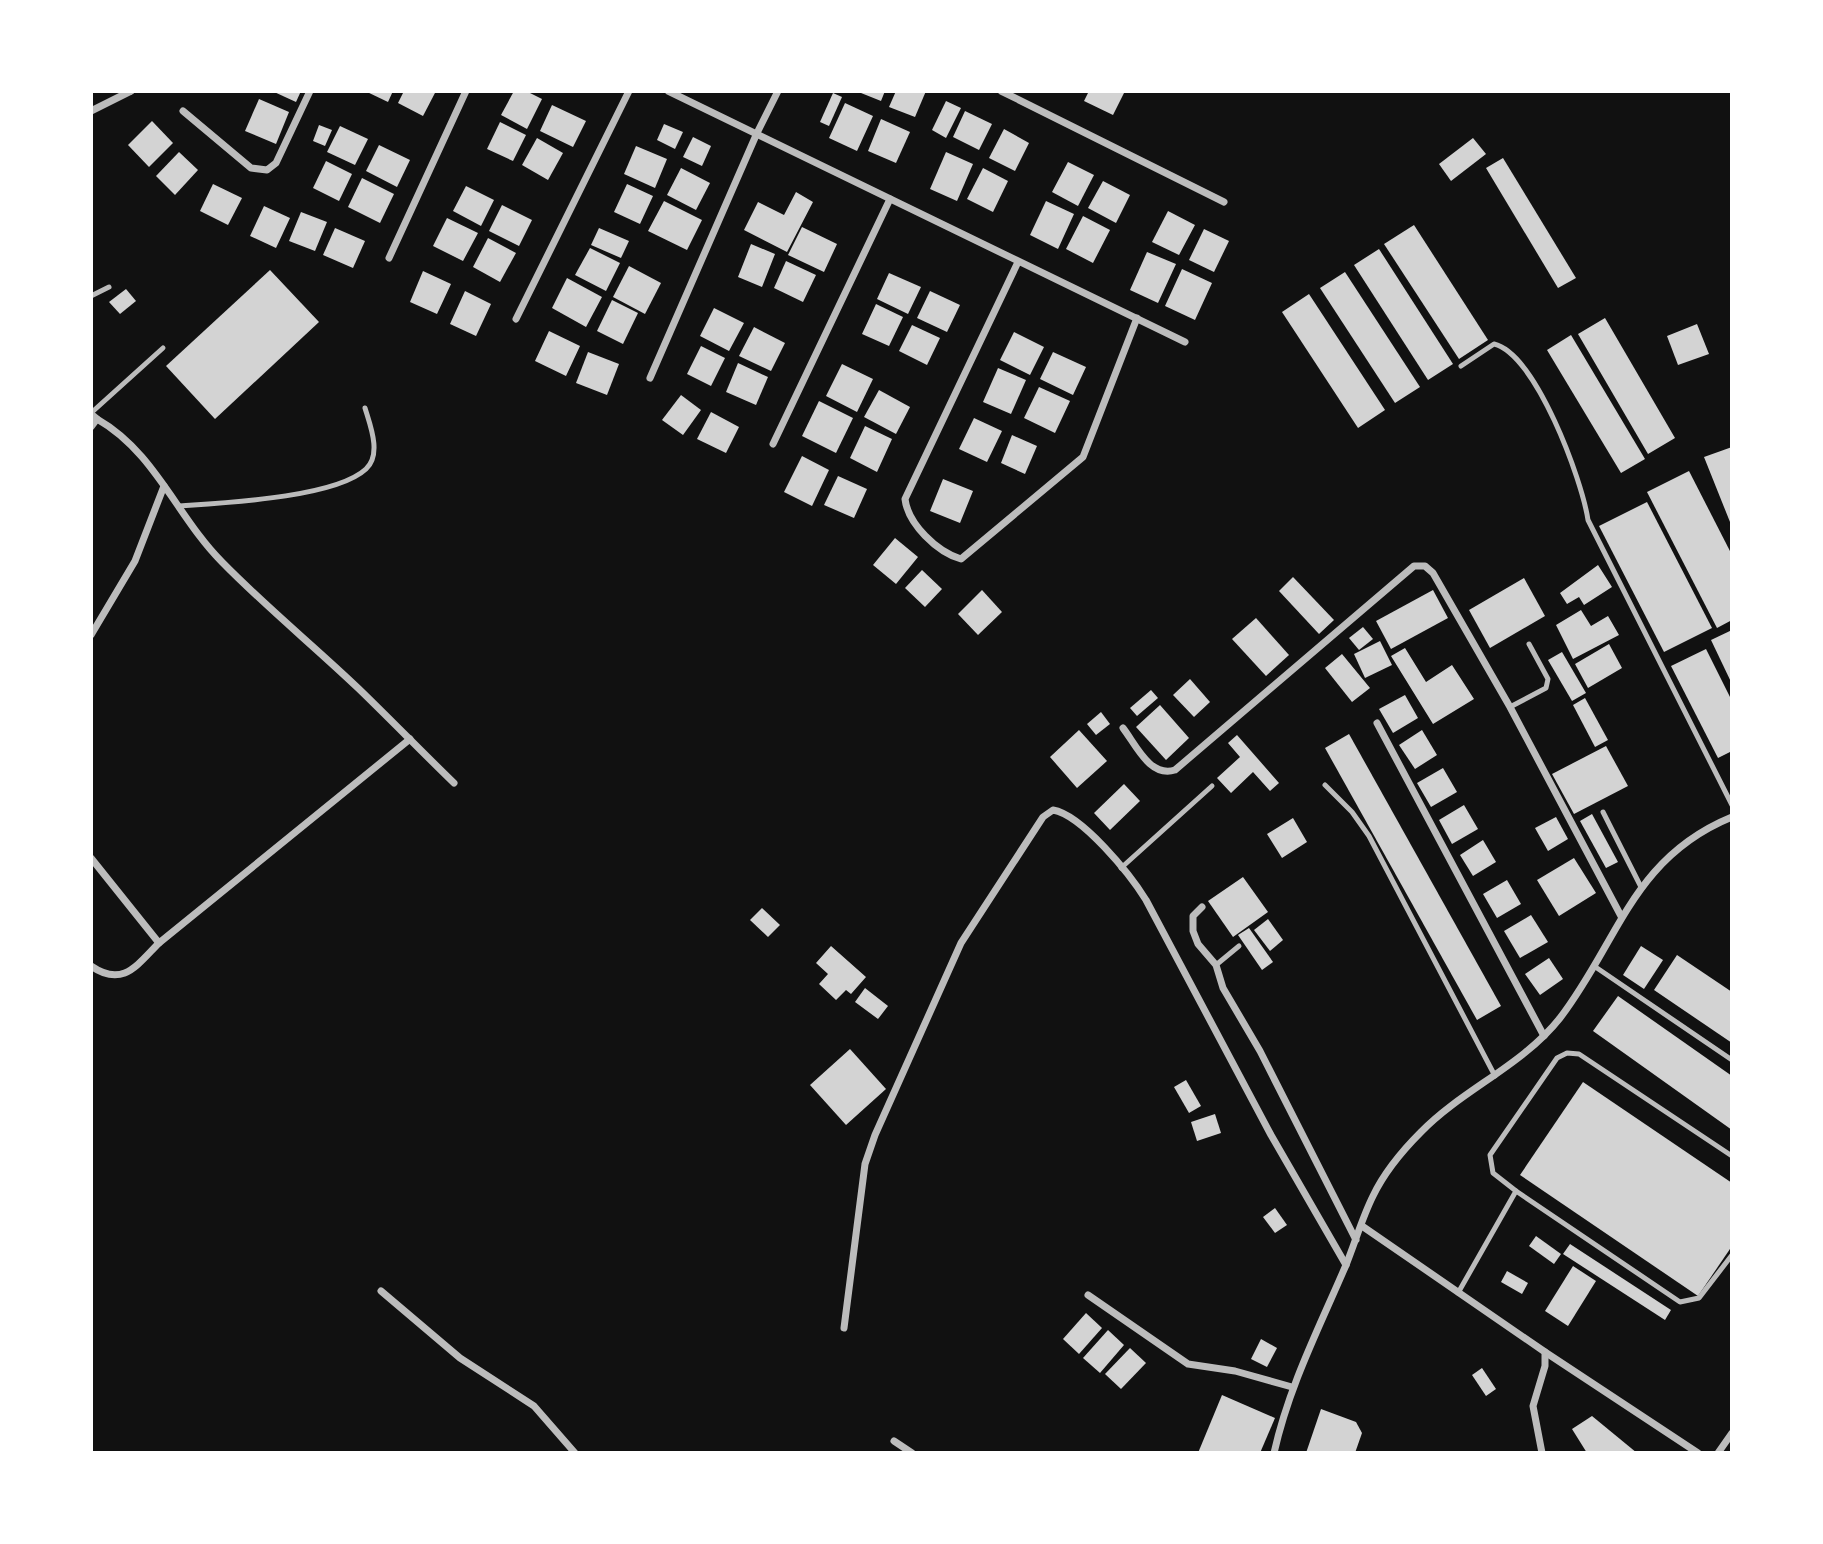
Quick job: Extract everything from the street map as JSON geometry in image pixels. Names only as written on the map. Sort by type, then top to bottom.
[{"type":"street","points":[[108,91],[111,102]]},
{"type":"street","points":[[91,111],[131,91]]},
{"type":"street","points":[[183,111],[251,168],[267,170],[276,163],[310,91]]},
{"type":"street","points":[[389,258],[466,91]]},
{"type":"street","points":[[516,318],[629,91]]},
{"type":"street","points":[[668,91],[1185,342]]},
{"type":"street","points":[[650,378],[778,91]]},
{"type":"street","points":[[1001,91],[1224,202]]},
{"type":"street","points":[[773,444],[890,199]]},
{"type":"street","points":[[1018,262],[905,499],[907,513],[946,554],[961,559],[1083,457],[1137,318]]},
{"type":"street","points":[[91,426],[93,416],[116,429],[138,449],[221,561],[454,783]]},
{"type":"street","points":[[91,635],[135,561],[164,486]]},
{"type":"street","points":[[1123,728],[1154,770],[1166,773],[1175,770],[1414,566],[1425,566],[1433,573],[1510,707],[1621,916]]},
{"type":"street","points":[[1377,723],[1544,1036]]},
{"type":"street","points":[[91,966],[104,976],[117,976],[130,971],[159,943],[410,739]]},
{"type":"street","points":[[844,1328],[865,1164],[961,943],[1043,817],[1053,810],[1065,812],[1079,822],[1121,868],[1150,906],[1270,1135],[1346,1265]]},
{"type":"street","points":[[1273,1453],[1292,1387],[1373,1196],[1422,1131],[1544,1036],[1580,990],[1621,916],[1662,862],[1700,830],[1732,817]]},
{"type":"street","points":[[91,858],[159,943]]},
{"type":"street","points":[[1202,907],[1193,916],[1192,931],[1198,944],[1216,965],[1223,988],[1260,1051],[1356,1240]]},
{"type":"street","points":[[1362,1226],[1698,1453]]},
{"type":"street","points":[[381,1291],[460,1358],[534,1406],[575,1453]]},
{"type":"street","points":[[1088,1295],[1188,1364],[1235,1371],[1292,1387]]},
{"type":"street","points":[[1542,1453],[1533,1406],[1545,1366],[1545,1352]]},
{"type":"street","points":[[1718,1453],[1732,1433]]},
{"type":"street","points":[[894,1441],[912,1453]]},
{"type":"lane","points":[[91,296],[109,287]]},
{"type":"lane","points":[[1461,366],[1494,344],[1504,346],[1520,361],[1574,461],[1585,495],[1588,520],[1732,805]]},
{"type":"lane","points":[[93,416],[163,348]]},
{"type":"lane","points":[[178,506],[313,491],[348,479],[367,468],[373,454],[374,442],[365,408]]},
{"type":"lane","points":[[1510,707],[1546,688],[1548,679],[1529,644]]},
{"type":"lane","points":[[1325,785],[1352,811],[1369,836],[1495,1076]]},
{"type":"lane","points":[[1121,868],[1212,786]]},
{"type":"lane","points":[[1603,812],[1641,887]]},
{"type":"lane","points":[[1216,965],[1239,946]]},
{"type":"lane","points":[[1594,966],[1732,1060]]},
{"type":"lane","points":[[1732,1156],[1579,1054],[1567,1053],[1557,1058],[1490,1155],[1493,1173],[1516,1191],[1680,1302],[1699,1298],[1732,1255]]},
{"type":"lane","points":[[1458,1293],[1516,1191]]},
{"type":"building","points":[[272,91],[301,91],[296,102]]},
{"type":"building","points":[[365,91],[393,91],[388,102]]},
{"type":"building","points":[[404,91],[436,91],[423,116],[398,103]]},
{"type":"building","points":[[514,91],[526,91],[542,99],[527,129],[501,115]]},
{"type":"building","points":[[856,91],[885,91],[881,101]]},
{"type":"building","points":[[896,91],[926,91],[915,117],[889,107]]},
{"type":"building","points":[[1089,91],[1125,91],[1113,115],[1084,101]]},
{"type":"building","points":[[833,93],[842,97],[829,126],[820,122]]},
{"type":"building","points":[[259,99],[289,112],[276,144],[245,131]]},
{"type":"building","points":[[946,101],[961,108],[946,138],[932,130]]},
{"type":"building","points":[[845,103],[873,116],[857,151],[829,138]]},
{"type":"building","points":[[552,105],[586,121],[573,147],[540,131]]},
{"type":"building","points":[[965,111],[992,124],[979,150],[953,137]]},
{"type":"building","points":[[881,119],[910,132],[896,163],[868,151]]},
{"type":"building","points":[[152,121],[173,143],[149,167],[128,145]]},
{"type":"building","points":[[500,122],[526,135],[513,161],[487,149]]},
{"type":"building","points":[[664,124],[683,132],[675,149],[657,140]]},
{"type":"building","points":[[319,125],[332,130],[325,146],[313,141]]},
{"type":"building","points":[[340,126],[368,139],[355,165],[327,152]]},
{"type":"building","points":[[1004,129],[1029,143],[1015,171],[989,158]]},
{"type":"building","points":[[693,137],[711,146],[702,166],[683,157]]},
{"type":"building","points":[[537,138],[563,153],[548,180],[522,165]]},
{"type":"building","points":[[1473,138],[1486,154],[1451,181],[1439,164]]},
{"type":"building","points":[[379,145],[410,160],[397,187],[366,171]]},
{"type":"building","points":[[636,146],[667,159],[655,188],[624,174]]},
{"type":"building","points":[[179,152],[198,170],[175,195],[156,176]]},
{"type":"building","points":[[946,152],[973,164],[957,201],[930,189]]},
{"type":"building","points":[[1503,158],[1576,278],[1558,288],[1486,168]]},
{"type":"building","points":[[326,161],[352,174],[339,201],[313,188]]},
{"type":"building","points":[[1068,162],[1094,175],[1078,206],[1052,192]]},
{"type":"building","points":[[681,168],[710,183],[696,210],[667,195]]},
{"type":"building","points":[[983,168],[1008,181],[993,212],[967,199]]},
{"type":"building","points":[[362,178],[394,194],[380,223],[348,207]]},
{"type":"building","points":[[1103,181],[1130,195],[1116,223],[1088,208]]},
{"type":"building","points":[[213,184],[242,198],[228,225],[200,211]]},
{"type":"building","points":[[627,184],[653,196],[640,224],[614,212]]},
{"type":"building","points":[[466,186],[494,200],[481,226],[453,211]]},
{"type":"building","points":[[796,192],[813,202],[787,252],[744,230],[758,202],[784,215]]},
{"type":"building","points":[[664,201],[702,220],[687,250],[648,231]]},
{"type":"building","points":[[1046,201],[1074,214],[1058,249],[1030,235]]},
{"type":"building","points":[[502,205],[532,220],[519,246],[489,231]]},
{"type":"building","points":[[264,206],[290,218],[276,248],[250,236]]},
{"type":"building","points":[[1168,211],[1195,225],[1179,255],[1152,242]]},
{"type":"building","points":[[301,212],[327,222],[315,251],[289,241]]},
{"type":"building","points":[[1083,216],[1110,230],[1093,263],[1066,249]]},
{"type":"building","points":[[447,218],[478,233],[463,261],[433,246]]},
{"type":"building","points":[[1414,225],[1488,340],[1459,359],[1384,244]]},
{"type":"building","points":[[802,227],[837,244],[824,272],[788,255]]},
{"type":"building","points":[[335,228],[365,241],[353,268],[323,255]]},
{"type":"building","points":[[599,228],[629,241],[621,258],[591,245]]},
{"type":"building","points":[[1204,229],[1229,241],[1214,272],[1189,260]]},
{"type":"building","points":[[488,238],[516,253],[500,282],[473,267]]},
{"type":"building","points":[[751,244],[775,254],[762,287],[738,277]]},
{"type":"building","points":[[590,248],[620,263],[606,291],[575,275]]},
{"type":"building","points":[[1379,249],[1453,364],[1428,380],[1354,265]]},
{"type":"building","points":[[1147,252],[1176,264],[1158,303],[1130,290]]},
{"type":"building","points":[[786,261],[816,275],[803,302],[774,288]]},
{"type":"building","points":[[629,266],[661,283],[645,314],[613,297]]},
{"type":"building","points":[[1182,269],[1212,283],[1195,320],[1165,306]]},
{"type":"building","points":[[270,270],[319,322],[215,419],[166,366]]},
{"type":"building","points":[[423,271],[451,284],[437,314],[410,302]]},
{"type":"building","points":[[1345,272],[1420,387],[1395,403],[1320,288]]},
{"type":"building","points":[[889,273],[921,287],[908,314],[877,299]]},
{"type":"building","points":[[567,278],[602,297],[586,327],[552,308]]},
{"type":"building","points":[[126,289],[136,301],[120,314],[109,302]]},
{"type":"building","points":[[465,291],[491,304],[476,336],[450,324]]},
{"type":"building","points":[[930,291],[960,305],[947,332],[917,318]]},
{"type":"building","points":[[1309,294],[1385,410],[1358,428],[1282,312]]},
{"type":"building","points":[[612,300],[638,313],[623,344],[597,331]]},
{"type":"building","points":[[876,304],[903,317],[889,346],[862,334]]},
{"type":"building","points":[[714,308],[744,323],[729,351],[700,336]]},
{"type":"building","points":[[1605,318],[1675,438],[1648,454],[1578,334]]},
{"type":"building","points":[[1697,324],[1709,354],[1678,365],[1667,336]]},
{"type":"building","points":[[912,325],[940,338],[927,365],[899,351]]},
{"type":"building","points":[[754,327],[785,343],[771,371],[739,356]]},
{"type":"building","points":[[549,331],[580,346],[566,376],[535,361]]},
{"type":"building","points":[[1014,332],[1044,347],[1030,375],[1000,360]]},
{"type":"building","points":[[1571,335],[1645,459],[1621,473],[1547,350]]},
{"type":"building","points":[[701,346],[725,358],[711,386],[687,374]]},
{"type":"building","points":[[588,352],[619,364],[607,395],[576,383]]},
{"type":"building","points":[[1053,352],[1086,367],[1073,395],[1040,379]]},
{"type":"building","points":[[738,363],[768,377],[756,405],[726,392]]},
{"type":"building","points":[[842,364],[873,379],[857,412],[826,396]]},
{"type":"building","points":[[998,368],[1026,380],[1011,414],[983,402]]},
{"type":"building","points":[[1039,387],[1070,401],[1055,433],[1024,418]]},
{"type":"building","points":[[879,390],[910,407],[896,434],[864,417]]},
{"type":"building","points":[[681,395],[701,410],[683,435],[662,420]]},
{"type":"building","points":[[819,401],[853,418],[836,453],[802,436]]},
{"type":"building","points":[[711,412],[739,427],[726,453],[697,439]]},
{"type":"building","points":[[974,418],[1002,431],[987,462],[959,449]]},
{"type":"building","points":[[865,426],[892,439],[877,472],[850,458]]},
{"type":"building","points":[[1012,435],[1037,446],[1025,474],[1001,463]]},
{"type":"building","points":[[1732,447],[1732,527],[1704,457]]},
{"type":"building","points":[[802,456],[829,470],[812,506],[784,492]]},
{"type":"building","points":[[1689,471],[1732,555],[1732,620],[1717,628],[1647,492]]},
{"type":"building","points":[[838,476],[867,489],[854,518],[824,505]]},
{"type":"building","points":[[943,479],[973,491],[960,523],[930,511]]},
{"type":"building","points":[[1647,502],[1712,628],[1664,652],[1599,526]]},
{"type":"building","points":[[895,538],[918,557],[896,584],[873,565]]},
{"type":"building","points":[[1598,565],[1612,587],[1584,605],[1579,597],[1567,604],[1560,593]]},
{"type":"building","points":[[922,570],[942,589],[925,607],[905,588]]},
{"type":"building","points":[[1293,577],[1334,620],[1319,634],[1279,591]]},
{"type":"building","points":[[1524,578],[1545,616],[1490,648],[1469,610]]},
{"type":"building","points":[[982,590],[1002,612],[978,635],[958,614]]},
{"type":"building","points":[[1433,590],[1448,618],[1391,649],[1376,621]]},
{"type":"building","points":[[1581,610],[1591,626],[1608,616],[1619,635],[1573,659],[1556,625]]},
{"type":"building","points":[[1256,618],[1289,655],[1266,676],[1232,639]]},
{"type":"building","points":[[1363,627],[1373,639],[1359,650],[1349,638]]},
{"type":"building","points":[[1732,630],[1732,684],[1711,640]]},
{"type":"building","points":[[1380,641],[1392,665],[1365,678],[1354,654]]},
{"type":"building","points":[[1609,644],[1622,668],[1588,688],[1575,664]]},
{"type":"building","points":[[1405,648],[1426,682],[1452,665],[1474,699],[1433,724],[1391,656]]},
{"type":"building","points":[[1706,649],[1732,701],[1732,751],[1718,758],[1671,666]]},
{"type":"building","points":[[1562,652],[1586,693],[1572,701],[1548,660]]},
{"type":"building","points":[[1342,654],[1370,688],[1352,702],[1325,668]]},
{"type":"building","points":[[1190,679],[1210,702],[1194,717],[1173,695]]},
{"type":"building","points":[[1151,690],[1158,698],[1137,716],[1130,708]]},
{"type":"building","points":[[1405,695],[1418,718],[1393,733],[1379,709]]},
{"type":"building","points":[[1585,698],[1608,740],[1595,747],[1573,705]]},
{"type":"building","points":[[1160,705],[1189,738],[1166,760],[1136,727]]},
{"type":"building","points":[[1101,712],[1110,724],[1096,735],[1087,724]]},
{"type":"building","points":[[1079,730],[1107,761],[1077,788],[1050,757]]},
{"type":"building","points":[[1422,730],[1437,755],[1415,769],[1399,745]]},
{"type":"building","points":[[1349,734],[1501,1006],[1477,1020],[1325,748]]},
{"type":"building","points":[[1237,735],[1279,783],[1270,791],[1253,772],[1231,793],[1217,778],[1240,757],[1228,743]]},
{"type":"building","points":[[1606,746],[1628,786],[1574,814],[1552,774]]},
{"type":"building","points":[[1443,768],[1457,792],[1431,807],[1417,783]]},
{"type":"building","points":[[1124,784],[1140,801],[1110,830],[1094,813]]},
{"type":"building","points":[[1464,805],[1478,829],[1452,844],[1439,820]]},
{"type":"building","points":[[1592,814],[1618,862],[1606,868],[1580,821]]},
{"type":"building","points":[[1556,817],[1568,839],[1548,851],[1535,828]]},
{"type":"building","points":[[1293,818],[1307,842],[1282,858],[1267,834]]},
{"type":"building","points":[[1483,840],[1496,862],[1473,876],[1460,855]]},
{"type":"building","points":[[1574,858],[1596,893],[1559,916],[1537,880]]},
{"type":"building","points":[[1243,877],[1268,912],[1233,937],[1208,901]]},
{"type":"building","points":[[1507,880],[1521,904],[1497,918],[1483,894]]},
{"type":"building","points":[[762,908],[780,925],[768,937],[750,920]]},
{"type":"building","points":[[1531,915],[1548,942],[1520,958],[1504,931]]},
{"type":"building","points":[[1268,919],[1283,940],[1270,951],[1254,930]]},
{"type":"building","points":[[1249,928],[1273,962],[1262,970],[1238,935]]},
{"type":"building","points":[[831,946],[866,977],[851,994],[846,990],[836,1000],[819,984],[828,974],[816,963]]},
{"type":"building","points":[[1641,946],[1663,960],[1644,989],[1623,975]]},
{"type":"building","points":[[1677,955],[1732,992],[1732,1043],[1654,990]]},
{"type":"building","points":[[1549,958],[1563,979],[1540,995],[1525,974]]},
{"type":"building","points":[[865,988],[888,1006],[878,1019],[855,1002]]},
{"type":"building","points":[[1618,996],[1732,1076],[1732,1130],[1593,1031]]},
{"type":"building","points":[[850,1049],[886,1089],[846,1125],[810,1085]]},
{"type":"building","points":[[1186,1080],[1201,1106],[1189,1113],[1174,1087]]},
{"type":"building","points":[[1583,1082],[1732,1183],[1732,1246],[1698,1296],[1520,1175]]},
{"type":"building","points":[[1215,1114],[1221,1133],[1197,1141],[1191,1122]]},
{"type":"building","points":[[1275,1208],[1287,1225],[1275,1233],[1263,1217]]},
{"type":"building","points":[[1536,1236],[1561,1254],[1554,1264],[1529,1246]]},
{"type":"building","points":[[1570,1244],[1671,1310],[1665,1320],[1563,1254]]},
{"type":"building","points":[[1573,1266],[1596,1281],[1568,1326],[1545,1311]]},
{"type":"building","points":[[1507,1271],[1528,1283],[1522,1294],[1501,1282]]},
{"type":"building","points":[[1086,1313],[1102,1328],[1079,1354],[1063,1339]]},
{"type":"building","points":[[1108,1330],[1124,1345],[1100,1373],[1083,1358]]},
{"type":"building","points":[[1261,1339],[1277,1348],[1267,1367],[1251,1359]]},
{"type":"building","points":[[1130,1348],[1146,1363],[1121,1389],[1105,1374]]},
{"type":"building","points":[[1482,1368],[1496,1389],[1486,1396],[1472,1375]]},
{"type":"building","points":[[1222,1395],[1275,1418],[1260,1453],[1198,1453]]},
{"type":"building","points":[[1321,1409],[1356,1422],[1362,1433],[1355,1453],[1306,1453]]},
{"type":"building","points":[[1592,1416],[1637,1453],[1587,1453],[1572,1429]]}]
